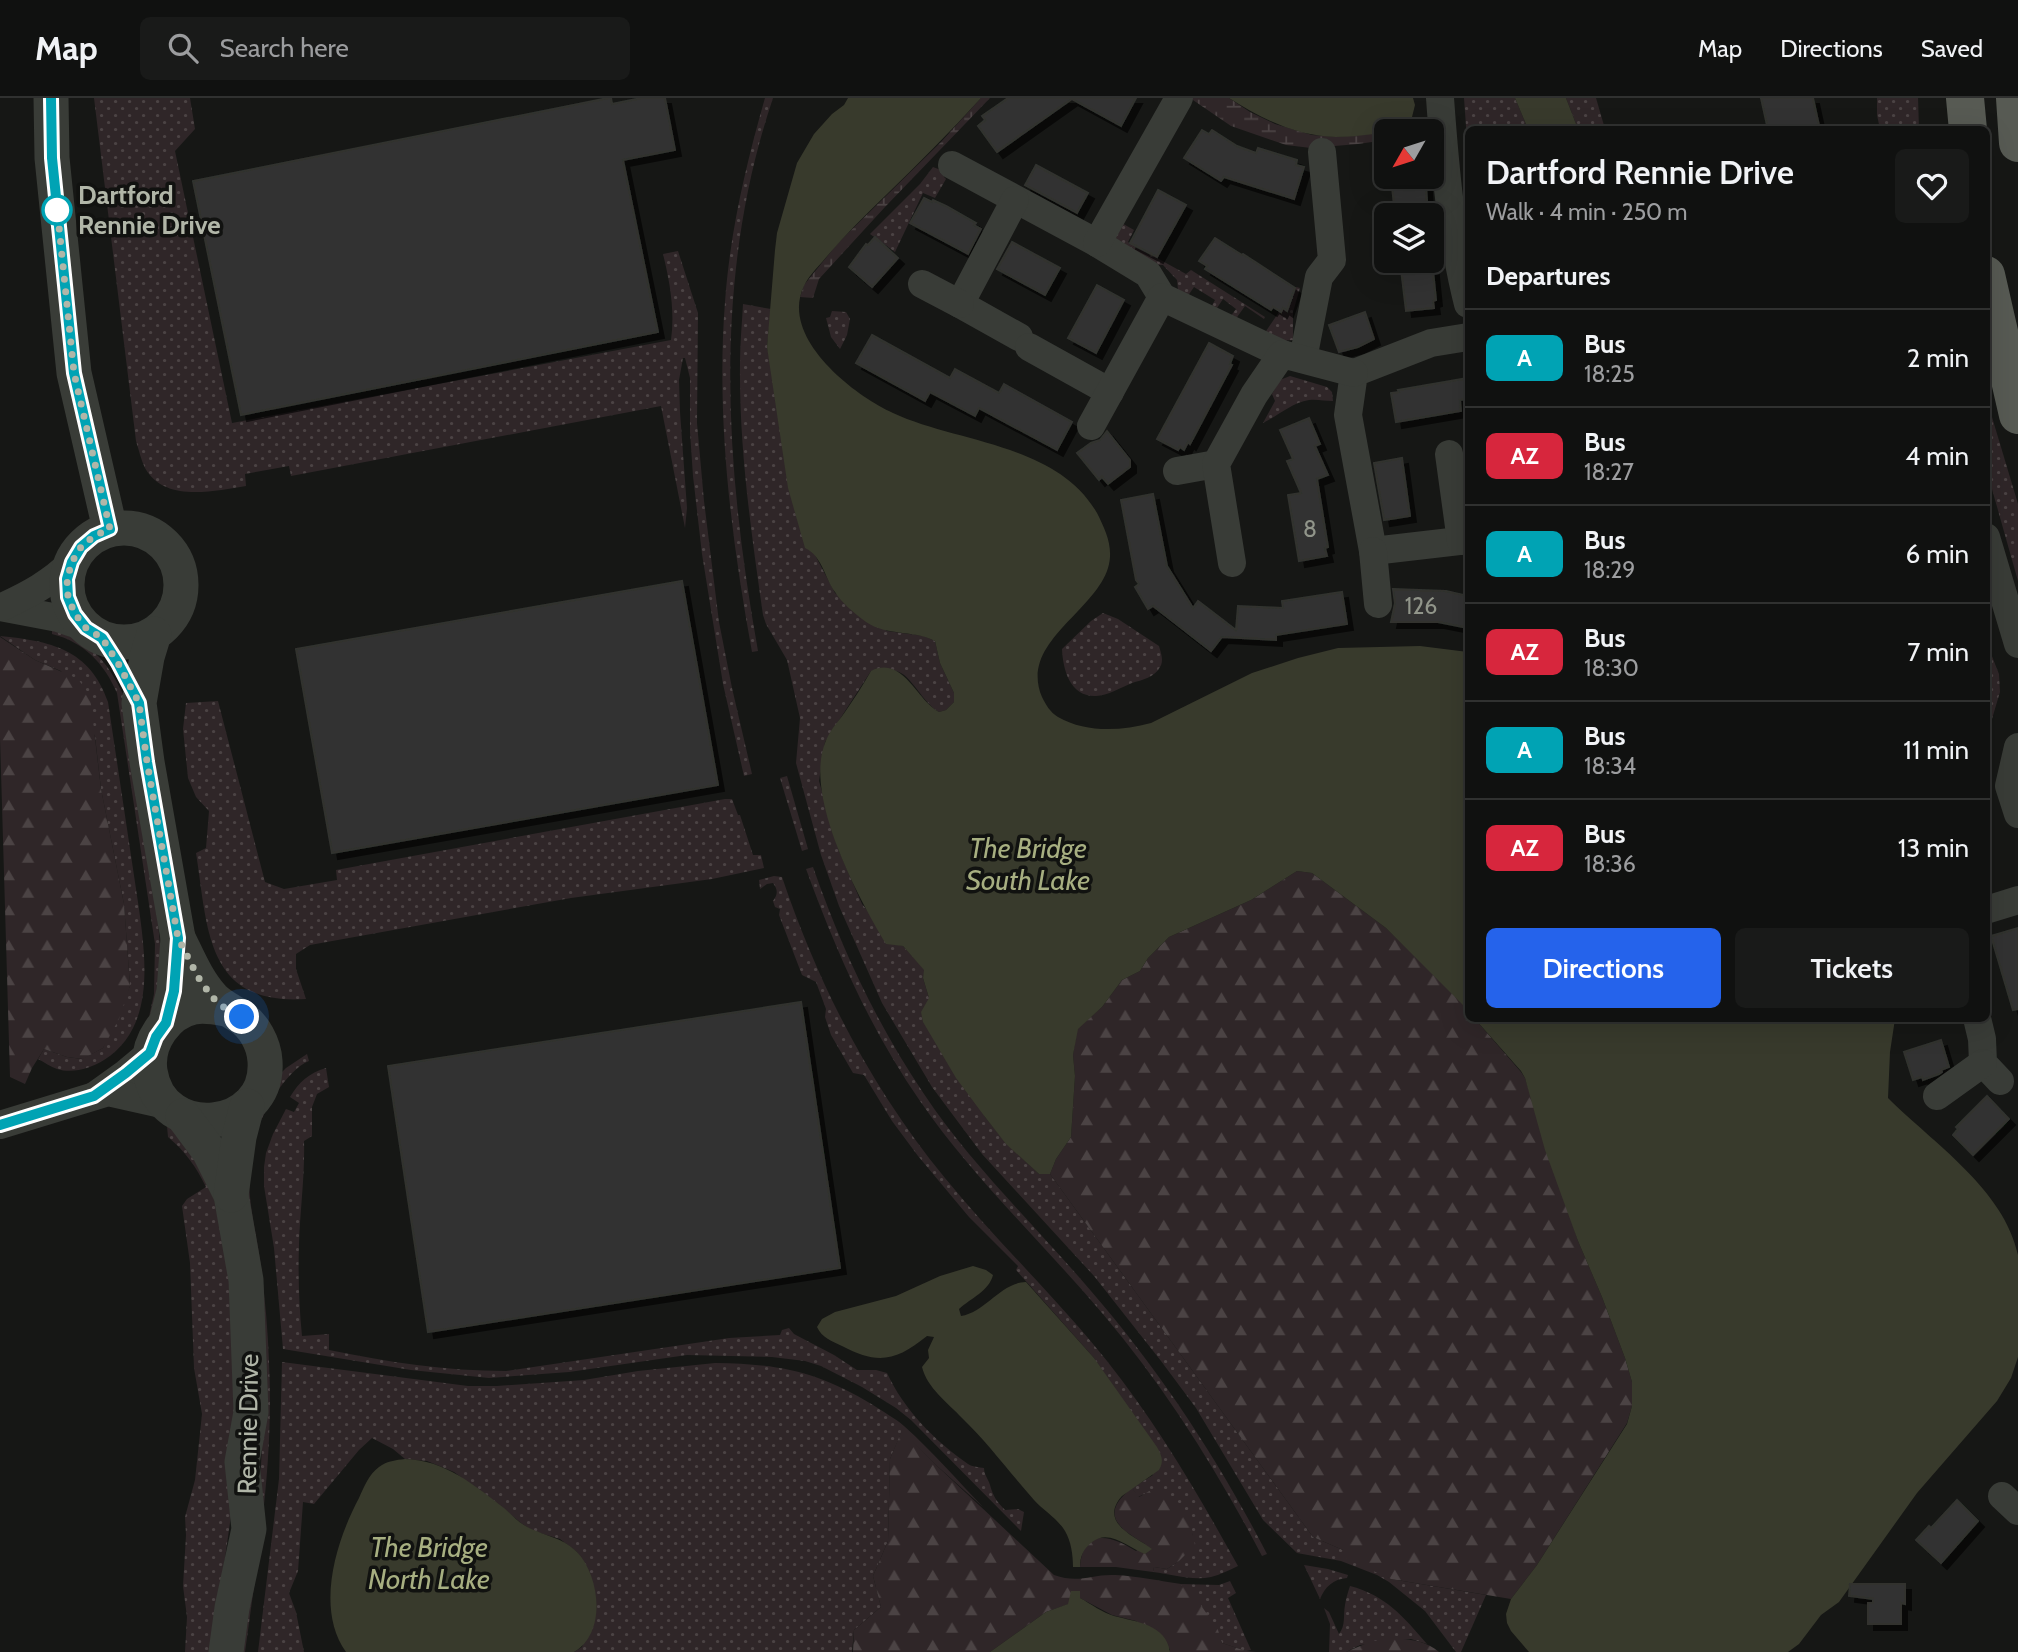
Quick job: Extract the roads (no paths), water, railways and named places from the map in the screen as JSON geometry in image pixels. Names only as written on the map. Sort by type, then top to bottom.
[{"type":"main road","points":[[1965,98],[1968,126]]},
{"type":"main road","points":[[2015,98],[2018,143]]},
{"type":"main road","points":[[1990,292],[2018,415]]},
{"type":"street","points":[[1,607],[41,588],[72,562],[87,541],[110,529],[74,373],[52,158],[51,98]]},
{"type":"street","points":[[1097,243],[1179,98]]},
{"type":"street","points":[[1440,98],[1457,261],[1465,292]]},
{"type":"street","points":[[1232,563],[1216,464],[1254,396],[1292,356],[1319,277],[1332,260],[1322,152]]},
{"type":"street","points":[[952,165],[1097,243],[1148,274],[1162,297],[1292,356],[1354,373],[1431,344],[1465,338]]},
{"type":"street","points":[[960,304],[1014,200]]},
{"type":"street","points":[[922,284],[1110,392]]},
{"type":"street","points":[[1091,426],[1162,297]]},
{"type":"street","points":[[1354,373],[1349,415],[1373,551],[1378,604]]},
{"type":"street","points":[[1373,551],[1465,540],[1449,454]]},
{"type":"street","points":[[1177,471],[1216,464]]},
{"type":"street","name":"Rennie Drive","points":[[110,529],[132,528],[153,535],[169,549],[180,568],[182,587],[178,606],[169,622],[154,634],[139,703],[178,938],[174,991],[158,1038],[152,1081],[158,1094],[209,1151],[231,1195],[246,1280],[251,1412],[242,1462],[249,1529],[232,1608],[226,1652]]},
{"type":"street","name":"Rennie Drive","points":[[72,562],[67,579],[68,597],[75,614],[118,663],[139,703]]},
{"type":"street","points":[[1990,564],[1993,584],[2018,644]]},
{"type":"street","points":[[1,607],[58,618],[119,642],[138,641],[154,634]]},
{"type":"street","points":[[2018,747],[2009,786],[2018,814]]},
{"type":"street","points":[[1990,909],[2018,900]]},
{"type":"street","name":"Rennie Drive","points":[[178,938],[198,977],[212,997],[226,1009],[242,1017],[254,1030],[262,1046],[265,1062],[263,1078],[257,1093],[247,1106],[239,1137],[231,1195]]},
{"type":"street","points":[[94,1096],[126,1073],[178,1013],[194,1007],[226,1009]]},
{"type":"street","points":[[1937,1096],[1991,1072],[1978,1022]]},
{"type":"street","points":[[0,1125],[108,1092],[175,1111],[199,1121],[216,1121],[233,1116],[247,1106]]},
{"type":"water","name":"The Bridge South Lake","points":[[848,98],[981,98],[830,252],[804,286],[799,305],[802,325],[811,344],[824,362],[859,393],[893,413],[918,423],[1032,459],[1057,472],[1079,490],[1097,513],[1110,547],[1108,568],[1089,600],[1049,644],[1041,660],[1038,678],[1042,697],[1053,713],[1080,726],[1128,728],[1151,723],[1252,673],[1338,648],[1420,646],[1465,652],[1465,1007],[1386,928],[1312,873],[1297,871],[1251,900],[1169,937],[1148,958],[1140,971],[1122,980],[1102,1007],[1078,1029],[1073,1055],[1075,1076],[1071,1137],[1056,1159],[1050,1174],[1039,1174],[1006,1144],[956,1078],[923,1022],[921,1012],[929,998],[923,978],[924,970],[903,946],[886,944],[849,874],[828,818],[820,765],[829,734],[871,671],[892,669],[901,674],[939,712],[946,710],[954,702],[954,693],[940,663],[935,641],[870,625],[840,599],[820,562],[805,548],[788,488],[767,347],[777,233],[797,163],[814,134]]},
{"type":"water","points":[[1229,98],[1413,98],[1415,105],[1411,119],[1374,119],[1374,134],[1336,137],[1293,130],[1254,113]]},
{"type":"water","points":[[1515,98],[1566,98],[1577,126],[1527,126]]},
{"type":"water","points":[[1478,1022],[1895,1022],[1888,1098],[1983,1188],[2010,1231],[2018,1255],[2018,1357],[2011,1378],[1997,1401],[1917,1493],[1839,1602],[1821,1615],[1799,1644],[1788,1652],[1529,1652],[1507,1623],[1506,1614],[1511,1599],[1537,1565],[1627,1424],[1632,1406],[1632,1382],[1625,1358],[1545,1150],[1521,1071]]},
{"type":"water","points":[[973,1266],[993,1275],[984,1290],[959,1309],[961,1316],[978,1309],[1008,1287],[1026,1282],[1094,1358],[1157,1447],[1162,1458],[1159,1470],[1122,1496],[1114,1514],[1122,1528],[1152,1549],[1145,1554],[1119,1540],[1099,1538],[1084,1550],[1080,1567],[1073,1567],[1070,1544],[1062,1526],[1034,1500],[928,1382],[922,1367],[929,1358],[928,1350],[934,1337],[927,1336],[896,1355],[877,1358],[831,1341],[817,1327],[822,1319],[835,1312],[896,1296],[940,1276]]},
{"type":"water","name":"The Bridge North Lake","points":[[405,1459],[420,1460],[458,1475],[493,1499],[521,1523],[577,1552],[585,1562],[595,1589],[596,1618],[585,1643],[574,1652],[346,1652],[337,1635],[330,1596],[332,1575],[343,1534],[365,1485],[375,1470],[385,1463]]},
{"type":"water","points":[[1071,1591],[1080,1591],[1080,1598],[1106,1613],[1156,1630],[1163,1635],[1170,1652],[990,1652],[1046,1612],[1068,1604]]},
{"type":"place","name":"Dartford Rennie Drive","points":[[57,210]]}]
